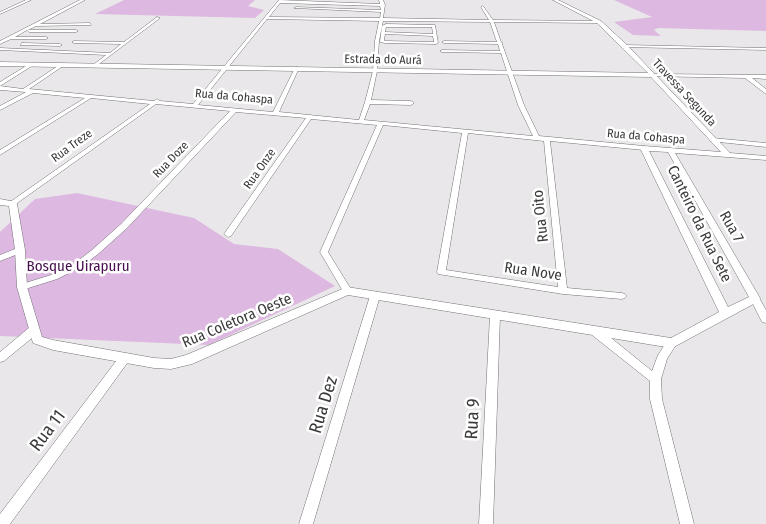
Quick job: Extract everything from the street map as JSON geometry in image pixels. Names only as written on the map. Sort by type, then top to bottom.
[{"type":"street","points":[[0,13],[29,0]]},
{"type":"street","points":[[0,43],[83,0]]},
{"type":"street","name":"Travessa Segunda","points":[[555,0],[599,22],[625,46],[650,75],[728,155]]},
{"type":"street","points":[[195,105],[281,1],[320,3],[382,2],[380,41],[375,71],[368,102],[361,121]]},
{"type":"street","points":[[314,9],[320,3]]},
{"type":"street","points":[[483,7],[492,21],[521,105],[536,136]]},
{"type":"street","points":[[296,8],[383,11]]},
{"type":"street","points":[[95,66],[158,18]]},
{"type":"street","points":[[267,18],[599,22]]},
{"type":"street","points":[[35,25],[90,24]]},
{"type":"street","points":[[386,25],[434,26],[436,43],[380,41],[386,25]]},
{"type":"street","points":[[23,31],[76,31]]},
{"type":"street","points":[[383,33],[435,35]]},
{"type":"street","points":[[10,38],[46,38]]},
{"type":"street","points":[[74,42],[125,43]]},
{"type":"street","points":[[444,42],[501,43]]},
{"type":"street","points":[[0,43],[60,45]]},
{"type":"street","points":[[625,46],[766,49]]},
{"type":"street","points":[[0,49],[110,54]]},
{"type":"street","points":[[756,49],[766,55]]},
{"type":"street","points":[[442,51],[502,52]]},
{"type":"street","name":"Estrada do Aurá","points":[[0,64],[766,78]]},
{"type":"street","points":[[0,86],[33,64]]},
{"type":"street","points":[[24,90],[61,65]]},
{"type":"street","points":[[276,112],[298,68]]},
{"type":"street","points":[[747,77],[766,92]]},
{"type":"street","name":"Rua da Cohaspa","points":[[0,86],[33,91],[766,158]]},
{"type":"street","points":[[0,108],[33,91]]},
{"type":"street","points":[[0,152],[91,96]]},
{"type":"street","points":[[145,109],[157,101]]},
{"type":"street","points":[[368,102],[411,103]]},
{"type":"street","name":"Rua Treze","points":[[13,204],[145,109]]},
{"type":"street","name":"Rua Doze","points":[[22,287],[54,277],[78,265],[124,226],[235,109]]},
{"type":"street","name":"Rua Onze","points":[[228,234],[310,116]]},
{"type":"street","points":[[381,123],[324,252],[347,291],[672,343]]},
{"type":"street","name":"Rua Nove","points":[[465,131],[441,272],[563,291],[622,296]]},
{"type":"street","name":"Rua Oito","points":[[547,139],[563,291]]},
{"type":"street","points":[[712,140],[766,145]]},
{"type":"street","name":"Canteiro da Rua Sete","points":[[644,148],[726,314]]},
{"type":"street","name":"Rua 7","points":[[670,150],[766,319]]},
{"type":"street","points":[[0,202],[13,204],[20,250],[22,287],[34,330],[0,358]]},
{"type":"street","points":[[0,258],[20,250]]},
{"type":"street","name":"Rua Coletora Oeste","points":[[34,330],[37,340],[53,346],[154,364],[171,364],[188,360],[347,291]]},
{"type":"street","name":"Rua Dez","points":[[306,524],[375,296]]},
{"type":"street","points":[[687,524],[656,399],[655,379],[662,358],[672,343],[755,298]]},
{"type":"street","name":"Rua 9","points":[[486,524],[496,316]]},
{"type":"street","points":[[596,332],[655,379]]},
{"type":"street","name":"Rua 11","points":[[0,524],[124,358]]},
{"type":"green space","points":[[124,0],[255,0],[248,6],[264,10],[255,18],[95,14]]},
{"type":"green space","points":[[614,0],[766,0],[766,31],[658,28],[654,30],[661,36],[633,35],[614,22],[652,17]]},
{"type":"green space","name":"Bosque Uirapuru","points":[[77,193],[194,218],[234,244],[278,249],[335,286],[209,345],[0,336],[0,232],[35,199]]}]
